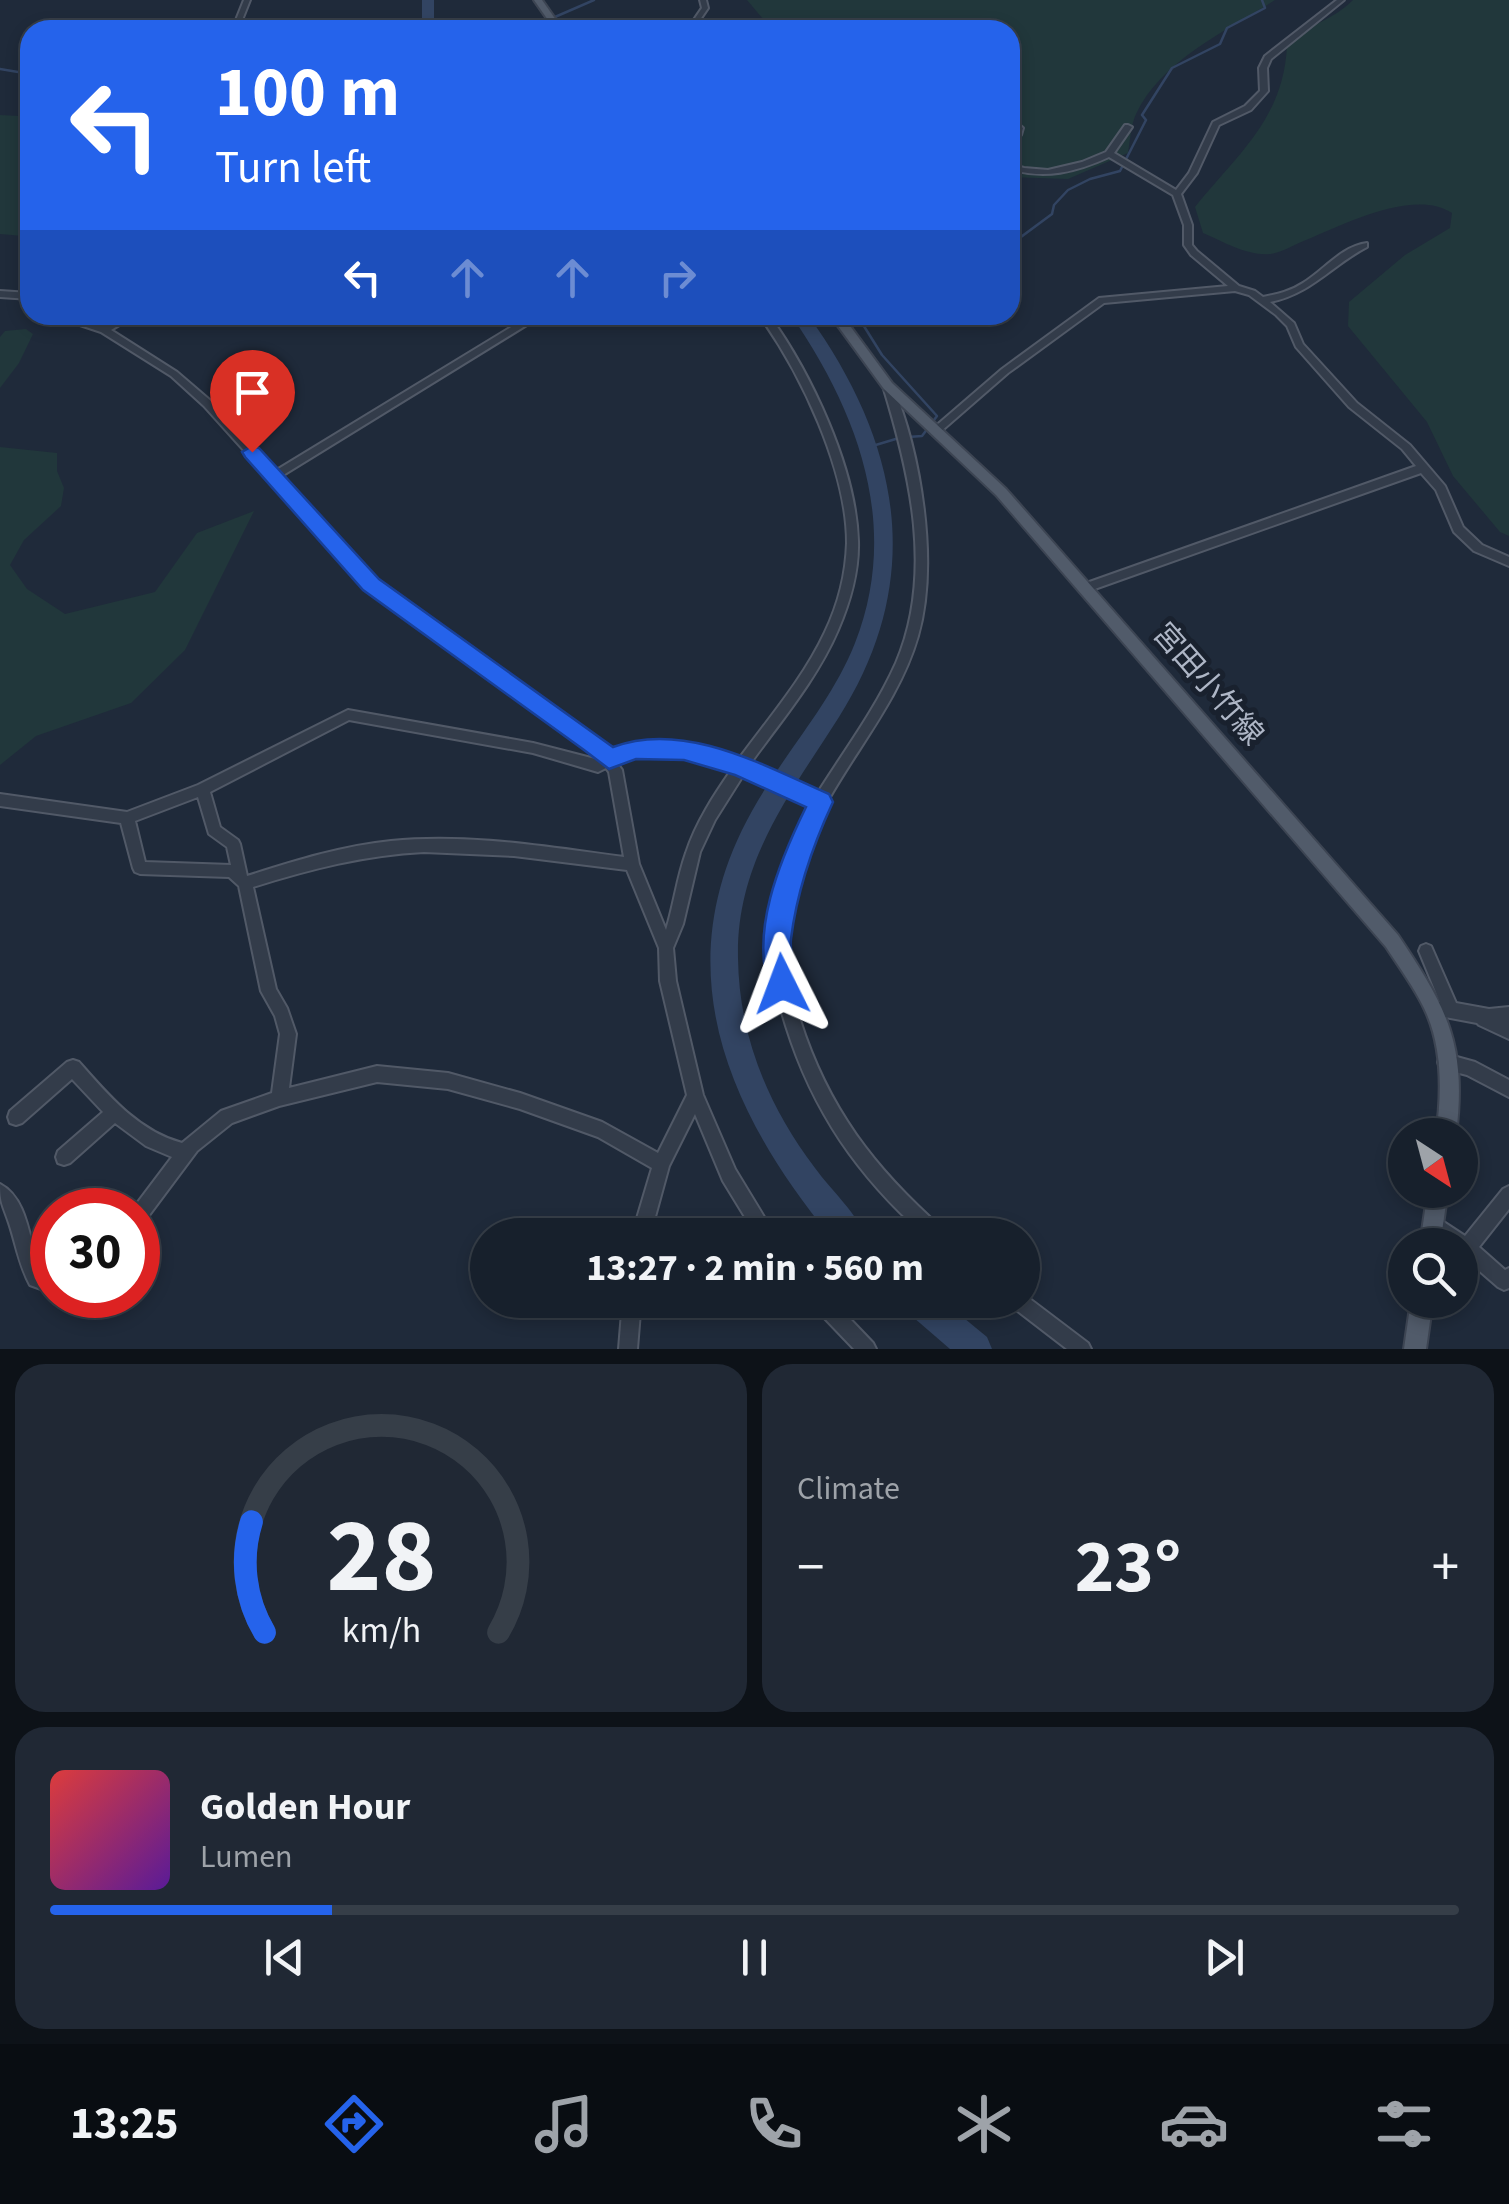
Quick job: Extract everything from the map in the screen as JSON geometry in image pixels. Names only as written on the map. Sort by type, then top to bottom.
[{"type":"main road","name":"宮田小竹線","points":[[843,325],[888,386],[1001,492],[1392,941],[1442,1009],[1449,1118]]},
{"type":"main road","points":[[1416,1349],[1420,1318]]},
{"type":"street","points":[[1178,194],[1193,173],[1203,144],[1216,124],[1248,108],[1264,91],[1268,58],[1295,33],[1342,0]]},
{"type":"street","points":[[1020,168],[1055,173],[1074,170],[1109,154],[1128,127]]},
{"type":"street","points":[[1109,154],[1178,194],[1188,225],[1188,246],[1236,288],[1263,300],[1291,325],[1300,346],[1353,405],[1391,433],[1441,489],[1458,528],[1478,548],[1509,562]]},
{"type":"street","points":[[1263,300],[1301,292],[1317,282],[1338,256],[1364,245]]},
{"type":"street","points":[[935,431],[1005,372],[1102,300],[1236,288]]},
{"type":"street","points":[[87,325],[139,350],[185,384],[371,584],[609,759],[615,770],[632,864],[666,948],[668,981],[694,1096],[729,1174],[756,1218]]},
{"type":"street","points":[[104,330],[113,325]]},
{"type":"street","points":[[274,476],[522,325]]},
{"type":"street","points":[[666,948],[698,839],[740,766],[812,666],[842,610],[852,563],[849,492],[794,361],[771,325]]},
{"type":"street","points":[[888,386],[910,455],[920,509],[923,532],[918,612],[905,656],[886,695],[820,802],[796,854],[777,944],[782,984],[801,1054],[822,1102],[899,1203],[917,1218]]},
{"type":"street","points":[[1084,588],[1423,468]]},
{"type":"street","points":[[0,800],[127,818],[202,789],[348,715],[533,748],[598,766],[635,749],[684,750],[740,766],[820,802]]},
{"type":"street","points":[[202,789],[214,830],[233,844],[269,991],[288,1034],[279,1098]]},
{"type":"street","points":[[127,818],[140,868],[232,871],[243,879]]},
{"type":"street","points":[[243,879],[329,857],[396,847],[468,846],[632,864]]},
{"type":"street","points":[[1426,951],[1442,1009],[1509,1031]]},
{"type":"street","points":[[1481,1019],[1509,1015]]},
{"type":"street","points":[[1446,1062],[1469,1068],[1508,1088]]},
{"type":"street","points":[[16,1117],[73,1068],[114,1112],[165,1148],[185,1152]]},
{"type":"street","points":[[159,1188],[185,1152],[227,1117],[279,1098],[377,1074],[448,1081],[602,1130],[661,1164]]},
{"type":"street","points":[[646,1218],[661,1164],[694,1096]]},
{"type":"street","points":[[64,1158],[114,1112]]},
{"type":"street","points":[[0,1192],[6,1196],[15,1219],[30,1270]]},
{"type":"street","points":[[1478,1234],[1509,1196]]},
{"type":"street","points":[[1478,1258],[1504,1281],[1509,1276]]},
{"type":"street","points":[[1040,1317],[1082,1349]]},
{"type":"street","points":[[628,1349],[631,1318]]},
{"type":"street","points":[[837,1318],[867,1349]]},
{"type":"green space","points":[[747,0],[1275,0],[1197,48],[1162,78],[1136,114],[1128,153],[1068,179],[1020,177],[1020,20],[763,19]]},
{"type":"green space","points":[[1353,0],[1509,0],[1509,536],[1500,532],[1453,476],[1427,422],[1348,326],[1349,302],[1405,255],[1450,228],[1452,213],[1437,206],[1400,206],[1359,218],[1279,252],[1261,254],[1203,233],[1195,207],[1242,152],[1268,114],[1284,71],[1287,45]]},
{"type":"green space","points":[[0,115],[19,116],[20,236],[0,234]]},
{"type":"green space","points":[[26,329],[33,334],[19,363],[0,388],[0,337],[5,331]]},
{"type":"green space","points":[[0,447],[57,453],[57,471],[64,488],[61,506],[24,540],[10,565],[27,589],[65,614],[155,592],[197,533],[254,511],[185,650],[131,703],[36,736],[0,765]]},
{"type":"waterway","points":[[428,0],[430,20]]},
{"type":"waterway","points":[[548,20],[594,0]]},
{"type":"waterway","points":[[1020,238],[1052,214],[1054,205],[1068,190],[1120,171],[1146,120],[1142,115],[1172,68],[1220,44],[1227,28],[1265,8],[1262,0]]},
{"type":"waterway","points":[[0,69],[20,72]]},
{"type":"waterway","points":[[806,325],[829,356],[870,447],[884,544],[879,593],[867,641],[845,688],[775,794],[740,862],[725,925],[724,959],[732,1026],[751,1090],[784,1149],[835,1218]]},
{"type":"waterway","points":[[863,325],[882,355],[937,416],[922,436],[908,437]]},
{"type":"waterway","points":[[869,447],[899,438]]},
{"type":"waterway","points":[[938,1318],[975,1349]]},
{"type":"route","points":[[252,452],[371,584],[609,759],[635,749],[684,750],[740,766],[820,802],[796,854],[782,913],[777,944],[782,984]]}]
